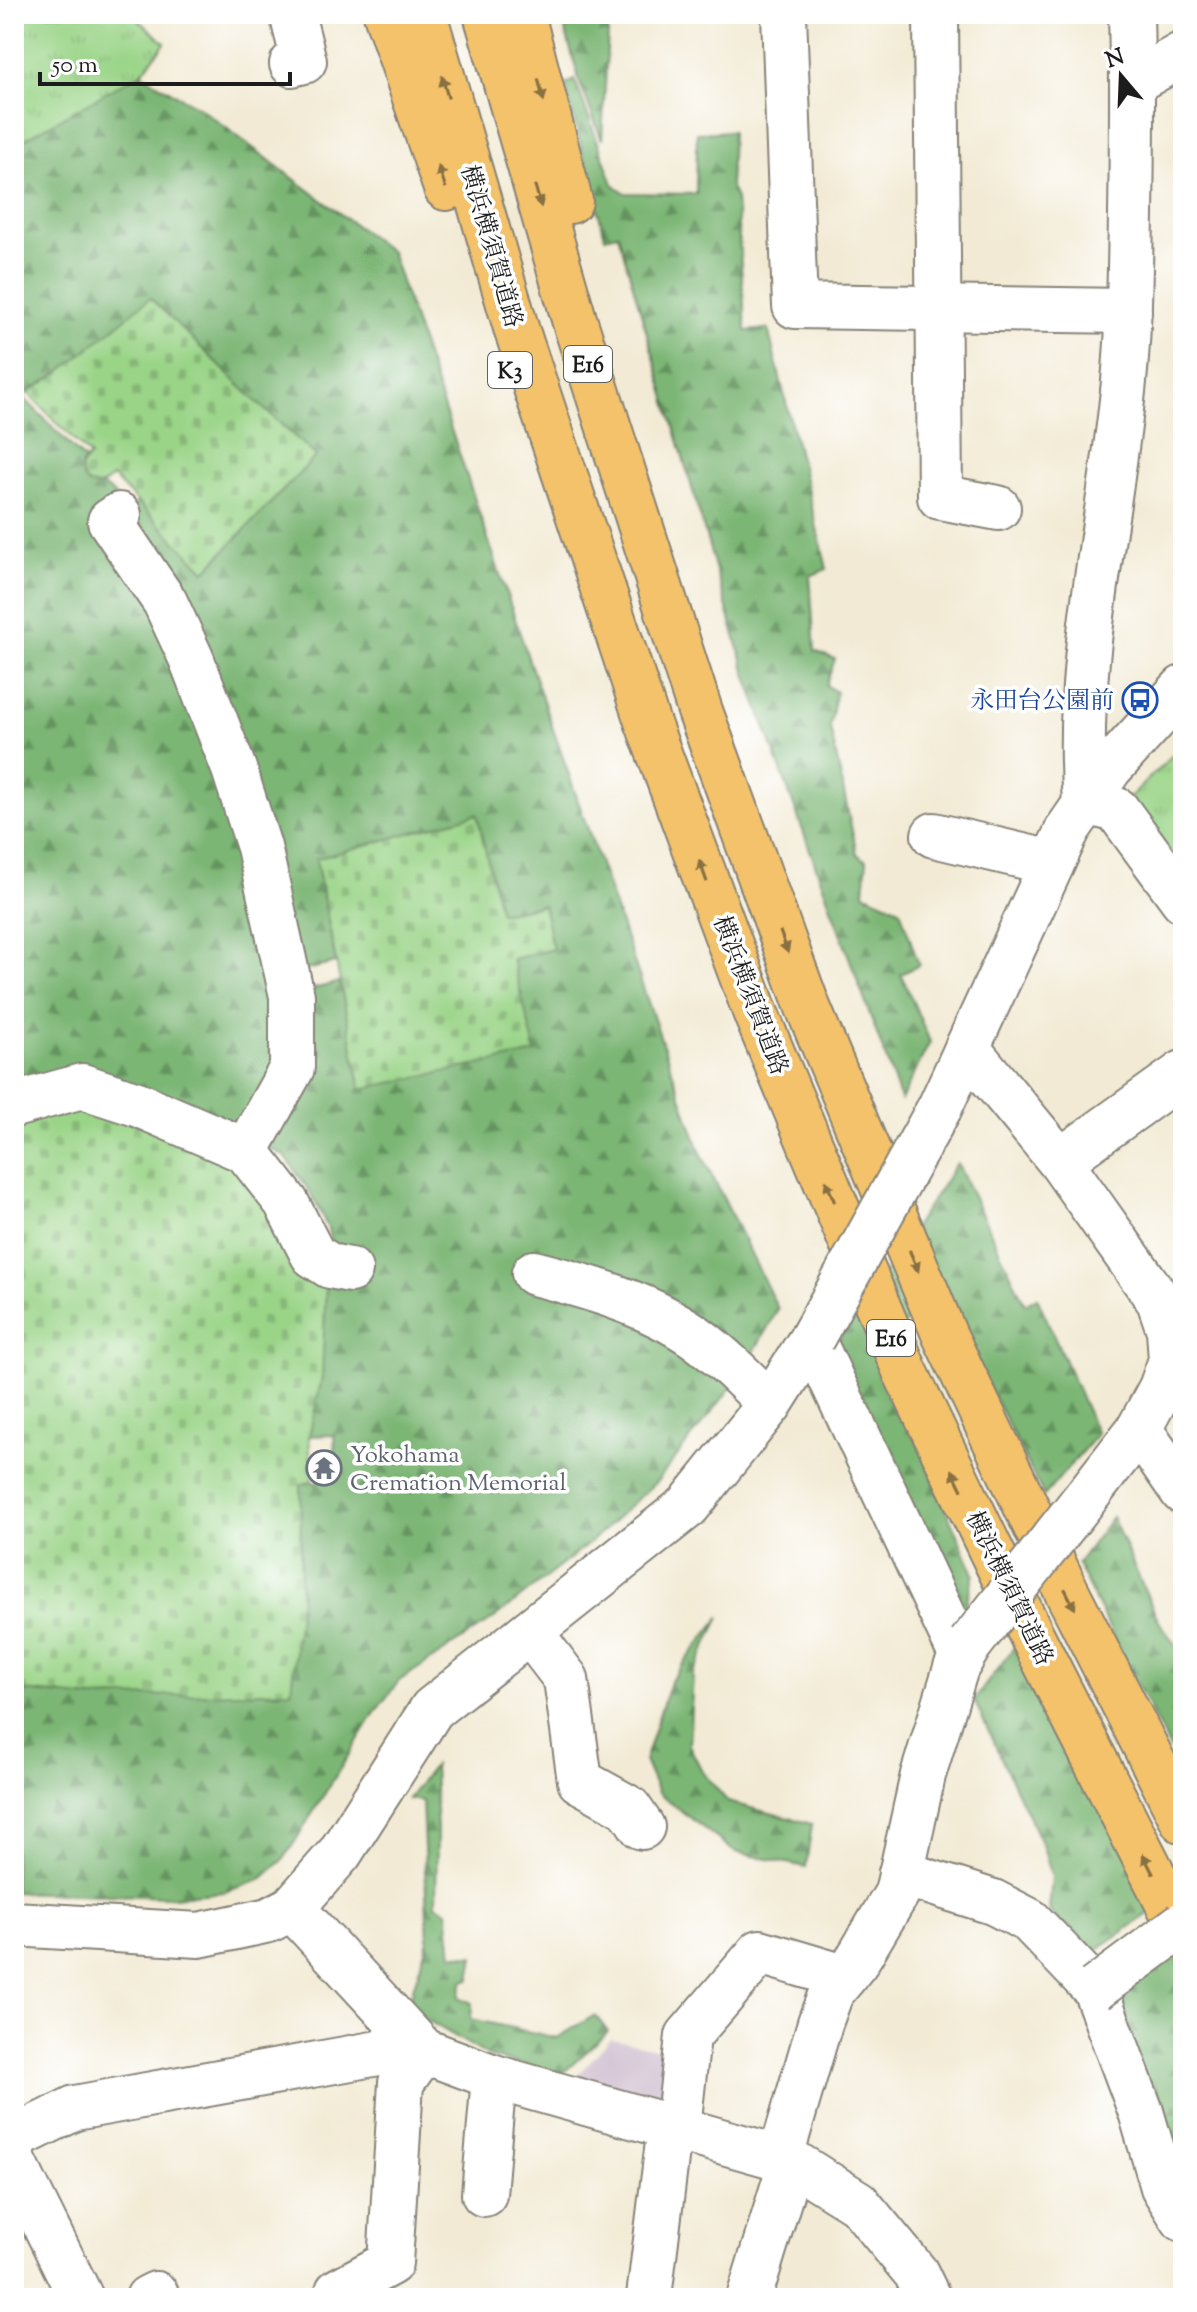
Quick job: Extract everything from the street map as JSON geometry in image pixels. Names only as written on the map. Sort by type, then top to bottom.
[{"type":"highway","name":"K3","points":[[386,14],[498,339],[647,721]]},
{"type":"highway","name":"横浜横須賀道路","points":[[424,14],[517,331],[647,721],[756,1014],[905,1371],[1033,1638],[1183,1933]]},
{"type":"highway","name":"横浜横須賀道路","points":[[486,14],[574,319],[700,711],[807,1005],[945,1336],[1066,1590],[1183,1821]]},
{"type":"highway","points":[[522,14],[700,711]]},
{"type":"street","points":[[292,14],[304,61],[292,64]]},
{"type":"street","points":[[784,14],[795,306],[1129,311]]},
{"type":"street","points":[[936,14],[940,497],[998,508]]},
{"type":"street","points":[[1085,802],[1084,677],[1122,408],[1129,311],[1133,82],[1131,14]]},
{"type":"street","points":[[1133,82],[1183,54]]},
{"type":"street","points":[[119,515],[110,521],[165,602],[191,658],[234,769],[259,847],[295,983],[292,996],[292,1068],[246,1151]]},
{"type":"street","points":[[14,1924],[199,1935],[269,1920],[292,1908],[340,1853],[432,1709],[688,1506],[770,1404],[812,1338],[940,1107],[1052,863],[1085,802],[1110,768],[1183,688]]},
{"type":"street","points":[[1085,802],[1117,810],[1183,900]]},
{"type":"street","points":[[934,835],[1052,863]]},
{"type":"street","points":[[749,2298],[820,2023],[831,1993],[856,1962],[897,1893],[923,1775],[956,1668],[1139,1429],[1161,1388],[1171,1360],[1171,1294],[967,1048]]},
{"type":"street","points":[[1060,1161],[1183,1073]]},
{"type":"street","points":[[14,1105],[82,1086],[137,1104],[246,1151],[286,1202],[313,1255],[330,1266],[350,1270]]},
{"type":"street","points":[[534,1273],[644,1309],[694,1336],[770,1404]]},
{"type":"street","points":[[812,1338],[966,1651]]},
{"type":"street","points":[[1139,1429],[1183,1492]]},
{"type":"street","points":[[530,1632],[566,1679],[580,1781],[629,1808],[642,1827]]},
{"type":"street","points":[[901,1873],[993,1902],[1030,1921],[1095,1989],[1141,2112],[1163,2187],[1183,2219]]},
{"type":"street","points":[[292,1908],[416,2042],[494,2077],[786,2159],[858,2203],[916,2273],[920,2293]]},
{"type":"street","points":[[1095,1989],[1183,1924]]},
{"type":"street","points":[[649,2297],[688,2036],[760,1952],[844,1977]]},
{"type":"street","points":[[14,2138],[75,2108],[384,2052],[416,2042]]},
{"type":"street","points":[[336,2298],[338,2291],[390,2263],[401,2083],[416,2042]]},
{"type":"street","points":[[484,2194],[494,2077]]},
{"type":"street","points":[[14,2162],[81,2298]]},
{"type":"shaded area","points":[[611,2039],[669,2051],[661,2106],[574,2079]]},
{"type":"green space","points":[[14,14],[132,14],[165,43],[141,74],[200,108],[391,252],[700,1151],[778,1309],[741,1375],[658,1480],[592,1541],[496,1617],[399,1681],[376,1711],[284,1859],[260,1880],[224,1892],[172,1897],[14,1892],[14,1690],[93,1698],[291,1690],[300,1602],[301,1484],[337,1480],[334,1435],[309,1436],[322,1377],[326,1282],[333,1255],[328,1228],[310,1192],[285,1156],[252,1139],[14,1085]],"holes":[[[59,373],[262,407],[316,456],[205,571],[138,501],[123,519],[114,495],[104,487],[91,484],[81,466],[85,460],[22,396]],[[316,859],[500,914],[542,905],[553,949],[512,959],[361,1089],[340,982],[302,992],[297,972],[336,963]]]},
{"type":"green space","points":[[14,14],[132,14],[165,43],[141,73],[14,145]]},
{"type":"green space","points":[[561,14],[609,14],[602,140],[580,83]]},
{"type":"green space","points":[[575,80],[613,184],[625,193],[696,194],[697,133],[732,131],[730,185],[736,199],[746,331],[768,329],[827,569],[810,576],[815,651],[835,659],[826,685],[836,692],[830,727],[857,854],[867,861],[864,893],[900,909],[919,965],[901,974],[930,1042],[901,1100],[747,677],[618,234],[605,237],[565,85]]},
{"type":"green space","points":[[150,298],[316,456],[205,571],[113,477],[102,485],[86,482],[82,468],[90,456],[28,393],[59,373]]},
{"type":"green space","points":[[1183,745],[1183,882],[1127,800]]},
{"type":"green space","points":[[477,814],[500,913],[543,905],[553,949],[512,959],[536,1053],[361,1089],[316,859]]},
{"type":"green space","points":[[77,1092],[221,1148],[326,1282],[322,1377],[309,1436],[312,1482],[301,1484],[300,1602],[291,1691],[93,1698],[14,1690],[14,1119]]},
{"type":"green space","points":[[957,1163],[1025,1304],[1037,1297],[1097,1434],[1044,1496],[940,1291],[877,1349],[974,1574],[963,1613],[829,1354]]},
{"type":"green space","points":[[1112,1517],[1158,1620],[1183,1656],[1183,1775],[1077,1564]]},
{"type":"green space","points":[[720,1617],[693,1674],[689,1745],[703,1773],[728,1802],[812,1824],[806,1867],[735,1852],[658,1793],[644,1761],[670,1682]]},
{"type":"green space","points":[[1015,1646],[1159,1907],[1086,1957],[1049,1910],[1052,1877],[1043,1847],[974,1700]]},
{"type":"green space","points":[[434,1765],[436,1905],[447,1911],[452,1954],[474,1956],[470,1979],[463,1981],[459,1997],[472,2003],[471,2019],[557,2038],[595,2015],[608,2032],[563,2073],[490,2057],[407,2008],[428,1940],[422,1801],[408,1799]]},
{"type":"green space","points":[[1173,1952],[1183,1970],[1183,2154],[1171,2159],[1116,1998]]},
{"type":"place","name":"永田台公園前","points":[[1140,700]]},
{"type":"place","name":"Yokohama Cremation Memorial","points":[[324,1468]]}]
